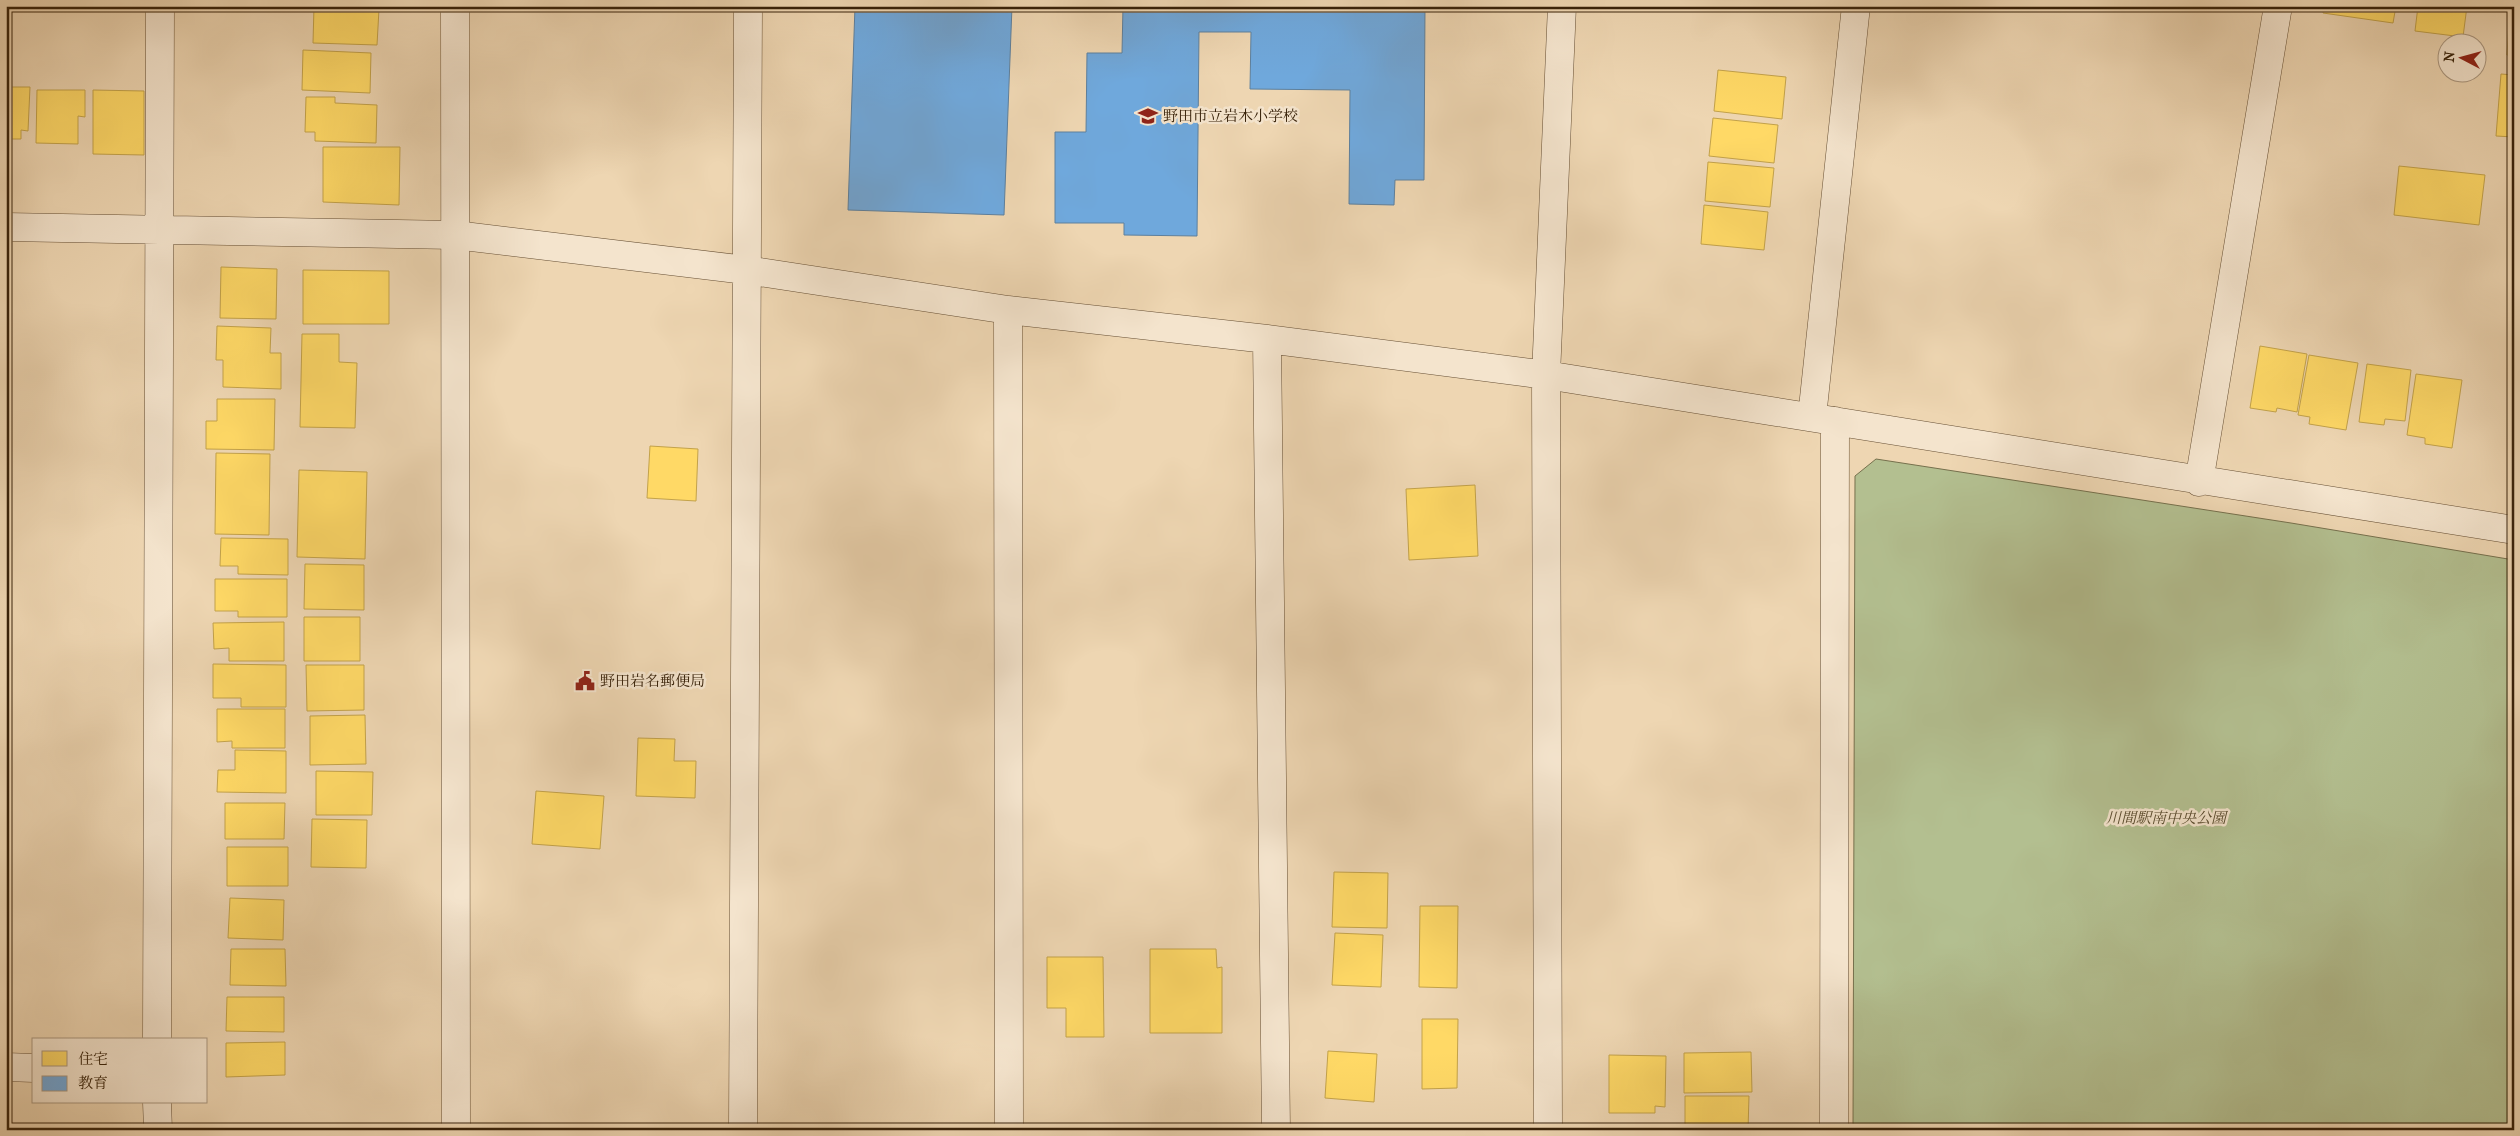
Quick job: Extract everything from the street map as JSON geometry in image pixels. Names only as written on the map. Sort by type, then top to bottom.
[{"type":"street","points":[[157,1038],[160,6]]},
{"type":"street","points":[[455,6],[456,1130]]},
{"type":"street","points":[[743,1130],[748,6]]},
{"type":"street","points":[[1548,1130],[1546,375],[1562,6]]},
{"type":"street","points":[[1834,1130],[1823,419],[1856,6]]},
{"type":"street","points":[[2199,482],[2278,6]]},
{"type":"street","points":[[6,227],[455,235],[746,270],[1008,310],[1267,339],[1546,375],[2199,482],[2514,530]]},
{"type":"street","points":[[1008,310],[1009,1130]]},
{"type":"street","points":[[1267,339],[1276,1130]]},
{"type":"street","points":[[6,1067],[32,1068]]},
{"type":"street","points":[[158,1104],[158,1130]]},
{"type":"green space","name":"川間駅南中央公園","points":[[1876,459],[2291,523],[2514,560],[2514,1130],[1853,1130],[1855,476]]},
{"type":"building: 住宅","points":[[314,6],[379,9],[377,45],[313,43]]},
{"type":"building: 住宅","points":[[2324,6],[2396,6],[2393,23],[2323,13]]},
{"type":"building: 住宅","points":[[2418,6],[2467,6],[2464,32],[2438,32],[2438,34],[2415,31]]},
{"type":"building: 住宅","points":[[2510,6],[2514,6],[2514,55],[2507,55]]},
{"type":"building: 住宅","points":[[303,50],[371,53],[370,93],[302,90]]},
{"type":"building: 住宅","points":[[1718,70],[1786,77],[1782,119],[1714,111]]},
{"type":"building: 住宅","points":[[2501,74],[2514,75],[2514,137],[2496,136]]},
{"type":"building: 住宅","points":[[6,87],[30,87],[28,131],[21,130],[21,139],[11,139],[10,147],[6,147]]},
{"type":"building: 住宅","points":[[37,90],[85,90],[85,117],[78,116],[78,144],[36,143]]},
{"type":"building: 住宅","points":[[93,90],[144,91],[144,155],[93,154]]},
{"type":"building: 住宅","points":[[306,97],[335,97],[335,103],[377,105],[376,143],[315,141],[315,132],[305,132]]},
{"type":"building: 住宅","points":[[1713,118],[1778,125],[1774,163],[1709,156]]},
{"type":"building: 住宅","points":[[323,147],[400,147],[399,205],[323,202]]},
{"type":"building: 住宅","points":[[1708,162],[1774,168],[1770,207],[1705,201]]},
{"type":"building: 住宅","points":[[2399,166],[2485,175],[2479,225],[2394,215]]},
{"type":"building: 住宅","points":[[1704,205],[1768,212],[1764,250],[1701,244]]},
{"type":"building: 住宅","points":[[221,267],[277,269],[276,319],[220,318]]},
{"type":"building: 住宅","points":[[303,270],[389,271],[389,324],[303,324]]},
{"type":"building: 住宅","points":[[217,326],[271,328],[270,353],[281,353],[281,389],[223,387],[223,360],[216,360]]},
{"type":"building: 住宅","points":[[302,334],[339,334],[339,362],[357,363],[355,428],[300,427]]},
{"type":"building: 住宅","points":[[2260,346],[2307,354],[2297,412],[2277,408],[2276,412],[2250,408]]},
{"type":"building: 住宅","points":[[2309,355],[2358,363],[2346,430],[2309,424],[2310,417],[2298,415]]},
{"type":"building: 住宅","points":[[2367,364],[2411,370],[2405,421],[2385,419],[2384,425],[2359,422]]},
{"type":"building: 住宅","points":[[2416,374],[2462,380],[2452,448],[2425,444],[2425,438],[2407,435]]},
{"type":"building: 住宅","points":[[217,399],[275,399],[274,450],[206,449],[206,421],[217,421]]},
{"type":"building: 住宅","points":[[650,446],[698,449],[696,501],[647,498]]},
{"type":"building: 住宅","points":[[216,453],[270,454],[269,535],[215,534]]},
{"type":"building: 住宅","points":[[299,470],[367,472],[365,559],[297,557]]},
{"type":"building: 住宅","points":[[1475,485],[1478,556],[1409,560],[1406,489]]},
{"type":"building: 住宅","points":[[221,538],[288,539],[288,575],[238,574],[238,566],[220,566]]},
{"type":"building: 住宅","points":[[305,564],[364,565],[364,610],[304,609]]},
{"type":"building: 住宅","points":[[215,579],[287,579],[287,617],[238,617],[238,611],[215,611]]},
{"type":"building: 住宅","points":[[304,617],[360,617],[360,661],[304,661]]},
{"type":"building: 住宅","points":[[284,622],[284,661],[229,661],[229,648],[214,649],[213,623]]},
{"type":"building: 住宅","points":[[213,664],[286,665],[286,707],[241,707],[241,698],[213,698]]},
{"type":"building: 住宅","points":[[306,665],[364,665],[364,710],[307,711]]},
{"type":"building: 住宅","points":[[217,709],[285,709],[285,748],[232,748],[232,741],[217,742]]},
{"type":"building: 住宅","points":[[365,715],[366,764],[310,765],[310,716]]},
{"type":"building: 住宅","points":[[638,738],[675,739],[674,761],[696,761],[695,798],[636,796]]},
{"type":"building: 住宅","points":[[235,750],[286,751],[286,793],[217,792],[218,770],[235,770]]},
{"type":"building: 住宅","points":[[316,771],[373,772],[372,815],[316,815]]},
{"type":"building: 住宅","points":[[536,791],[604,796],[600,849],[532,844]]},
{"type":"building: 住宅","points":[[225,803],[285,803],[284,839],[225,839]]},
{"type":"building: 住宅","points":[[312,819],[367,820],[366,868],[311,867]]},
{"type":"building: 住宅","points":[[227,847],[288,847],[288,886],[227,886]]},
{"type":"building: 住宅","points":[[1334,872],[1388,873],[1387,928],[1332,927]]},
{"type":"building: 住宅","points":[[230,898],[284,900],[283,940],[228,938]]},
{"type":"building: 住宅","points":[[1420,906],[1458,906],[1457,988],[1419,987]]},
{"type":"building: 住宅","points":[[1335,933],[1383,935],[1381,987],[1332,985]]},
{"type":"building: 住宅","points":[[231,949],[285,949],[286,986],[230,985]]},
{"type":"building: 住宅","points":[[1150,949],[1216,949],[1217,968],[1222,967],[1222,1033],[1150,1033]]},
{"type":"building: 住宅","points":[[1047,957],[1103,957],[1104,1037],[1066,1037],[1066,1008],[1047,1008]]},
{"type":"building: 住宅","points":[[227,997],[284,997],[284,1032],[226,1031]]},
{"type":"building: 住宅","points":[[1422,1019],[1458,1019],[1457,1088],[1422,1089]]},
{"type":"building: 住宅","points":[[285,1042],[285,1075],[226,1077],[226,1043]]},
{"type":"building: 住宅","points":[[1328,1051],[1377,1054],[1374,1102],[1325,1098]]},
{"type":"building: 住宅","points":[[1751,1052],[1752,1092],[1684,1093],[1684,1053]]},
{"type":"building: 住宅","points":[[1609,1055],[1666,1056],[1665,1107],[1655,1106],[1655,1113],[1609,1113]]},
{"type":"building: 住宅","points":[[1685,1096],[1749,1096],[1748,1130],[1685,1130]]},
{"type":"building: 教育","points":[[855,6],[1012,6],[1004,215],[848,210]]},
{"type":"building: 教育","points":[[1123,6],[1425,6],[1424,180],[1395,180],[1394,205],[1349,204],[1350,90],[1250,89],[1251,32],[1199,32],[1197,236],[1124,235],[1124,223],[1055,223],[1055,132],[1086,132],[1087,53],[1122,53]]},
{"type":"place","name":"野田市立岩木小学校","points":[[1148,116]]},
{"type":"place","name":"野田岩名郵便局","points":[[585,681]]}]
